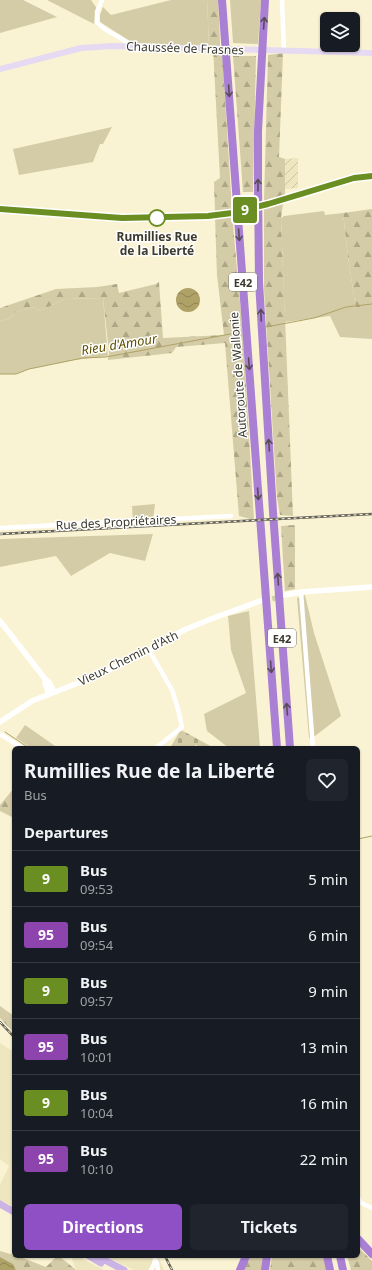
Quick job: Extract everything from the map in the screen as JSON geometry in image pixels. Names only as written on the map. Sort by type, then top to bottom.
[{"type":"highway","name":"Autoroute de Wallonie","points":[[222,0],[277,746]]},
{"type":"highway","points":[[224,15],[226,0]]},
{"type":"highway","name":"E42","points":[[265,0],[258,131],[258,238],[261,332],[290,746]]},
{"type":"highway","points":[[360,1241],[372,1254]]},
{"type":"highway","points":[[240,1270],[245,1258]]},
{"type":"highway","points":[[265,1270],[267,1258]]},
{"type":"highway","points":[[327,1258],[330,1270]]},
{"type":"highway","points":[[341,1258],[344,1270]]},
{"type":"main road","name":"Chaussée de Frasnes","points":[[0,69],[82,48],[113,46],[372,53]]},
{"type":"main road","points":[[0,1204],[12,1211]]},
{"type":"main road","points":[[0,1209],[12,1215]]},
{"type":"main road","points":[[93,1258],[114,1270]]},
{"type":"main road","points":[[101,1258],[124,1270]]},
{"type":"street","points":[[102,0],[97,12],[97,22],[100,27],[125,40],[131,46]]},
{"type":"street","points":[[282,0],[284,50]]},
{"type":"street","points":[[263,205],[354,178],[372,176]]},
{"type":"street","points":[[0,209],[126,218],[208,216],[232,213]]},
{"type":"street","name":"Rue des Propriétaires","points":[[0,528],[231,516]]},
{"type":"street","points":[[285,595],[301,592],[372,587]]},
{"type":"street","points":[[301,592],[313,746]]},
{"type":"street","name":"Vieux Chemin d'Ath","points":[[0,722],[32,701],[101,674],[149,650],[184,630],[260,601]]},
{"type":"street","points":[[0,620],[46,680],[50,682],[52,693]]},
{"type":"street","points":[[149,650],[172,690],[182,727],[158,746]]},
{"type":"street","points":[[0,734],[19,746]]},
{"type":"street","points":[[360,1201],[372,1208]]},
{"type":"street","points":[[151,1270],[154,1264],[154,1258]]},
{"type":"street","points":[[154,1258],[158,1270]]},
{"type":"shaded area","points":[[298,158],[298,188],[285,189],[285,159]]},
{"type":"shaded area","points":[[0,1043],[12,1051],[12,1206],[0,1200],[0,1185],[9,1166],[0,1159]]},
{"type":"shaded area","points":[[72,1258],[81,1258],[104,1270],[76,1270]]},
{"type":"shaded area","points":[[109,1258],[159,1258],[164,1270],[134,1270]]},
{"type":"green space","points":[[0,0],[23,0],[57,17],[0,33]]},
{"type":"green space","points":[[47,0],[91,0],[96,7],[94,24]]},
{"type":"green space","points":[[171,0],[207,0],[209,46],[133,43],[100,22],[100,15],[103,7],[111,15]]},
{"type":"green space","points":[[207,0],[218,0],[220,46],[209,46]]},
{"type":"green space","points":[[230,0],[261,0],[258,44],[233,43]]},
{"type":"green space","points":[[213,48],[222,49],[232,210],[215,211],[214,182],[220,178]]},
{"type":"green space","points":[[283,53],[279,157],[285,159],[285,195],[264,201],[268,55]]},
{"type":"green space","points":[[233,56],[256,56],[253,192],[243,192]]},
{"type":"green space","points":[[112,127],[103,144],[100,144],[93,162],[19,175],[13,149]]},
{"type":"green space","points":[[283,204],[281,218],[293,516],[280,515],[277,498],[264,289],[264,209]]},
{"type":"green space","points":[[372,209],[372,309],[356,309],[343,213]]},
{"type":"green space","points":[[324,211],[325,215],[343,213],[356,309],[372,309],[372,339],[340,337],[330,316],[285,322],[281,218],[284,216]]},
{"type":"green space","points":[[232,214],[243,336],[254,520],[239,516],[225,343],[176,347],[172,353],[108,360],[109,352],[103,298],[65,299],[40,311],[33,307],[16,312],[10,318],[0,321],[0,308],[56,289],[97,287],[117,284],[119,293],[159,282],[163,338],[224,335],[217,275],[215,217]]},
{"type":"green space","points":[[103,298],[108,356],[74,360],[29,369],[16,374],[0,374],[0,321],[10,318],[16,312],[33,307],[40,311],[65,299]]},
{"type":"green space","points":[[155,504],[153,520],[133,523],[132,506]]},
{"type":"green space","points":[[295,525],[295,589],[285,591],[281,526]]},
{"type":"green space","points":[[153,534],[145,561],[110,553],[71,576],[56,556],[0,567],[0,539]]},
{"type":"green space","points":[[305,595],[314,633],[341,716],[315,736],[309,738],[297,598]]},
{"type":"green space","points":[[249,611],[260,746],[226,746],[207,731],[204,714],[246,693],[231,650],[228,616]]},
{"type":"green space","points":[[25,725],[55,746],[28,746],[16,738]]},
{"type":"green space","points":[[180,731],[183,731],[210,746],[196,745],[171,746]]},
{"type":"green space","points":[[12,790],[12,817],[0,811],[0,805]]},
{"type":"green space","points":[[0,1006],[12,1015],[12,1031],[0,1018]]},
{"type":"green space","points":[[360,1249],[372,1261],[372,1270],[351,1270],[348,1258],[360,1258]]},
{"type":"green space","points":[[0,1251],[12,1254],[12,1258],[23,1258],[46,1267],[55,1258],[61,1258],[76,1270],[16,1270],[13,1264],[0,1257]]},
{"type":"green space","points":[[246,1258],[265,1258],[263,1270],[242,1270]]},
{"type":"green space","points":[[272,1258],[330,1258],[333,1270],[270,1270]]},
{"type":"water","points":[[188,288],[196,292],[200,300],[196,308],[188,312],[180,308],[176,300],[180,292]]},
{"type":"water","points":[[0,1257],[13,1264],[16,1270],[0,1270]]},
{"type":"waterway","name":"Rieu d'Amour","points":[[266,327],[314,318],[346,307],[372,304]]},
{"type":"waterway","name":"Rieu d'Amour","points":[[0,374],[16,374],[29,369],[83,358],[106,357],[241,332]]},
{"type":"waterway","points":[[5,732],[26,746]]},
{"type":"waterway","points":[[360,839],[372,836]]},
{"type":"tunnel","points":[[264,601],[283,596]]},
{"type":"railway","points":[[0,534],[372,514]]},
{"type":"railway","points":[[0,1022],[12,1035]]},
{"type":"railway","points":[[166,1258],[172,1270]]},
{"type":"bus line","name":"9","points":[[0,209],[122,218],[208,216],[232,213],[268,204],[354,178],[372,176]]},
{"type":"place","name":"Rumillies Rue de la Liberté","points":[[157,218]]}]
